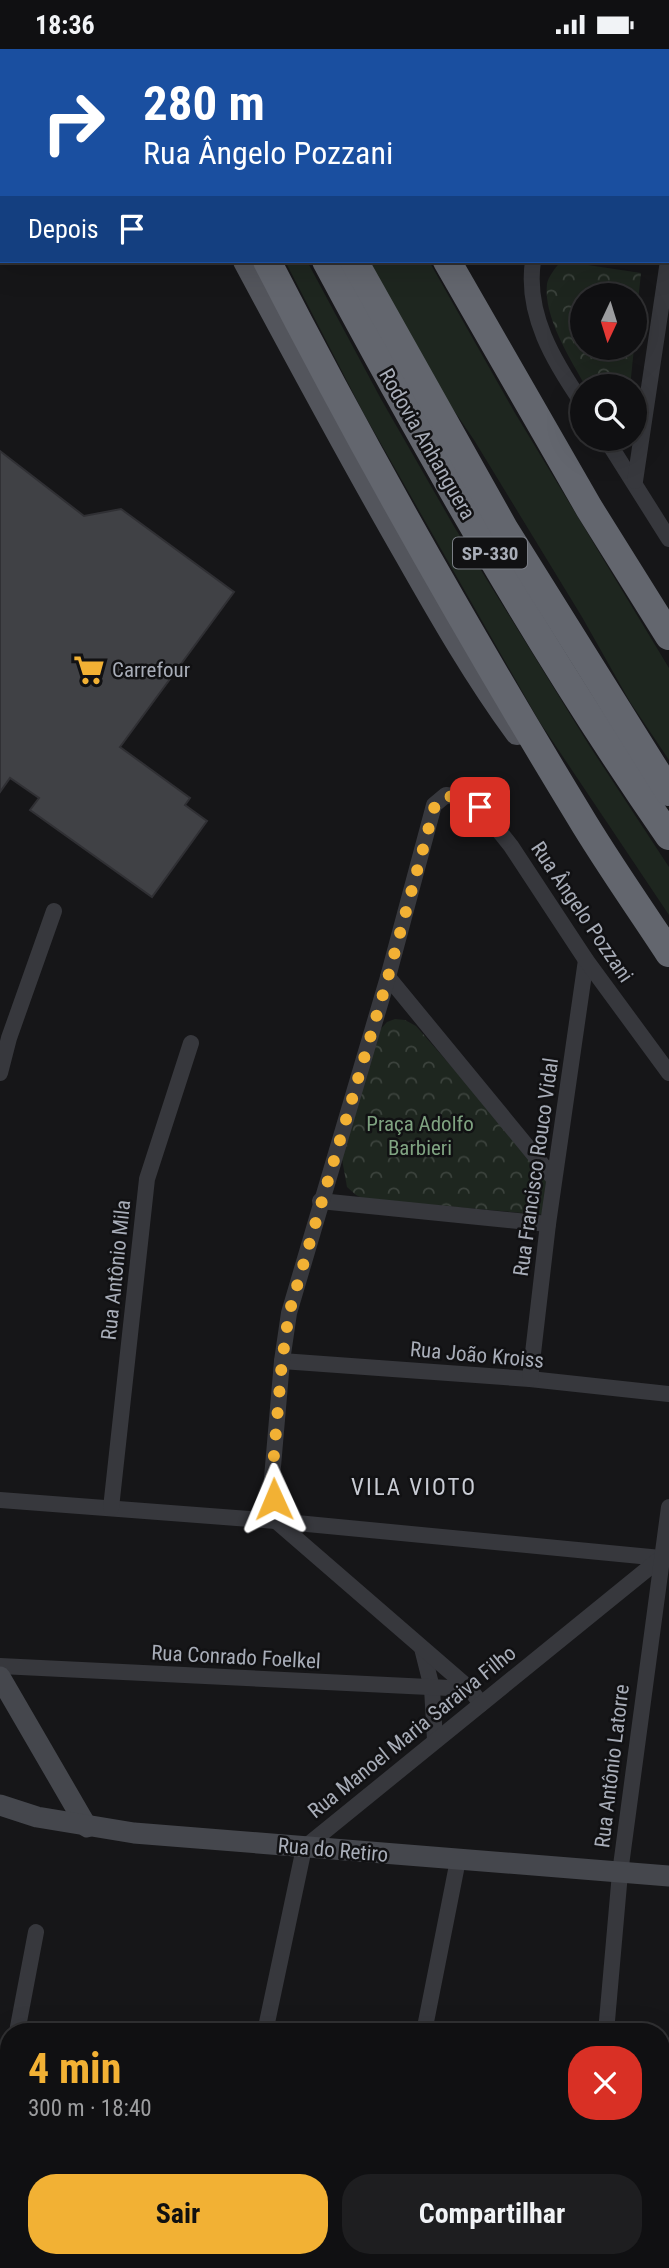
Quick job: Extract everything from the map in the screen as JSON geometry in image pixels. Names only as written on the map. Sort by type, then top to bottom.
[{"type":"highway","points":[[268,263],[333,387],[580,818],[669,953]]},
{"type":"highway","name":"Rodovia Anhanguera","points":[[327,263],[449,485],[559,667],[669,836]]},
{"type":"highway","name":"Rodovia Anhanguera","points":[[355,263],[505,530],[669,792]]},
{"type":"highway","points":[[448,263],[589,507],[669,636]]},
{"type":"main road","points":[[246,263],[324,410],[428,594],[491,697],[580,818]]},
{"type":"main road","points":[[0,1677],[87,1827]]},
{"type":"main road","name":"Rua do Retiro","points":[[0,1805],[37,1817],[87,1827],[304,1848],[669,1876]]},
{"type":"street","points":[[533,263],[531,290],[538,322],[561,372],[570,385]]},
{"type":"street","points":[[635,481],[668,263]]},
{"type":"street","points":[[615,451],[669,538]]},
{"type":"street","name":"Rua Ângelo Pozzani","points":[[388,977],[435,805],[446,796],[466,798],[480,807],[512,846],[586,960],[669,1073]]},
{"type":"street","points":[[0,1073],[9,1038],[54,911]]},
{"type":"street","name":"Rua Francisco Rouco Vidal","points":[[530,1379],[554,1179],[586,960]]},
{"type":"street","points":[[388,977],[554,1179]]},
{"type":"street","points":[[388,977],[289,1313],[272,1478],[276,1521],[470,1689],[481,1704]]},
{"type":"street","points":[[0,1023],[9,1038]]},
{"type":"street","name":"Rua Antônio Mila","points":[[111,1508],[147,1179],[191,1043]]},
{"type":"street","points":[[320,1201],[548,1224]]},
{"type":"street","name":"Rua João Kroiss","points":[[282,1361],[530,1379],[669,1394]]},
{"type":"street","points":[[0,1500],[276,1521],[661,1558]]},
{"type":"street","name":"Rua Antônio Latorre","points":[[607,2023],[620,1873],[669,1507]]},
{"type":"street","name":"Rua Manoel Maria Saraiva Filho","points":[[267,2023],[304,1848],[661,1558]]},
{"type":"street","points":[[422,1648],[432,1688],[435,1741]]},
{"type":"street","name":"Rua Conrado Foelkel","points":[[0,1666],[470,1689]]},
{"type":"street","points":[[426,2023],[458,1860]]},
{"type":"street","points":[[19,2023],[36,1932]]},
{"type":"green space","points":[[286,263],[308,263],[381,399],[455,528],[589,745],[669,867],[669,915],[539,721],[364,414]]},
{"type":"green space","points":[[367,263],[430,263],[515,413],[669,668],[669,760],[630,702],[582,617],[474,440],[423,365]]},
{"type":"green space","points":[[559,263],[641,273],[640,283],[570,283],[570,358],[549,310],[548,281]]},
{"type":"green space","points":[[571,361],[633,361],[631,374],[579,374]]},
{"type":"green space","name":"Praça Adolfo Barbieri","points":[[405,1020],[416,1026],[551,1180],[546,1215],[364,1199],[347,1187],[342,1159],[377,1033],[387,1022]]},
{"type":"building","name":"Carrefour","points":[[0,451],[84,516],[121,509],[234,592],[120,747],[190,798],[185,805],[207,821],[152,897],[30,810],[39,798],[10,778],[0,792]]},
{"type":"place","name":"Carrefour","points":[[89,670]]},
{"type":"district","name":"VILA VIOTO","points":[[414,1487]]},
{"type":"route","points":[[274,1499],[272,1478],[289,1313],[388,977],[435,805],[446,796],[466,798],[480,807]]}]
